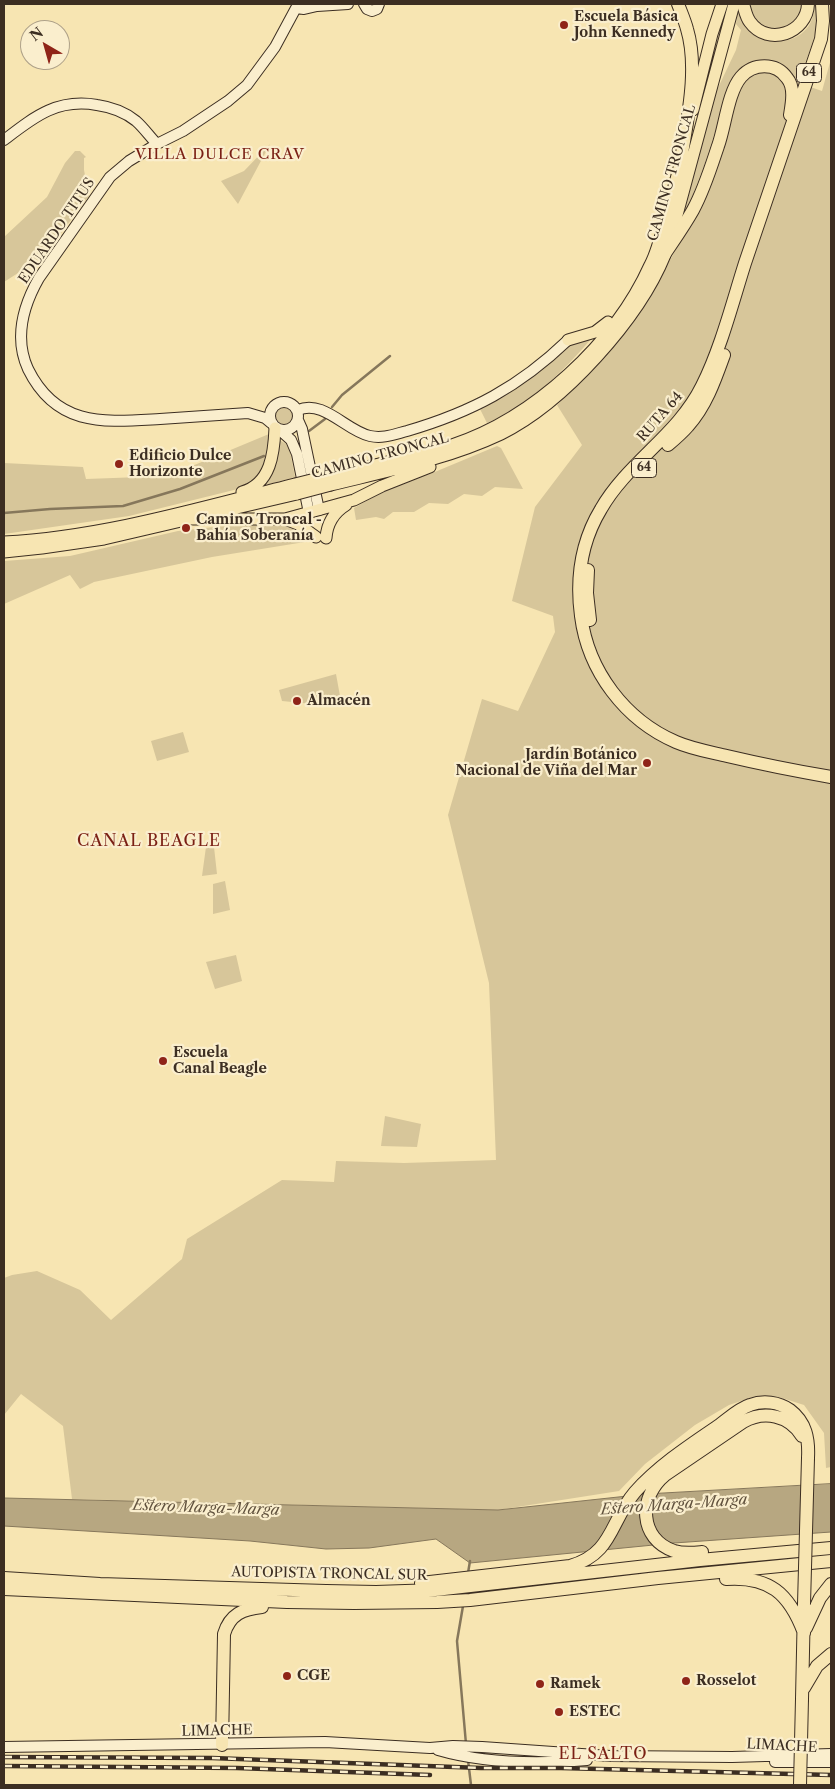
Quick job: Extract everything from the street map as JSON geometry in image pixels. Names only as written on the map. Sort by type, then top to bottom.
[{"type":"highway","points":[[678,4],[688,31],[692,64],[689,108],[681,160]]},
{"type":"highway","points":[[743,4],[747,17],[754,26],[763,33],[774,35],[786,34],[796,28],[804,19],[808,4]]},
{"type":"highway","name":"RUTA 64","points":[[822,4],[824,21],[821,38],[725,326],[703,385],[667,435],[622,480],[599,511],[588,535],[581,561],[579,600],[585,636],[599,672],[621,703],[651,728],[674,741],[698,750],[831,777]]},
{"type":"highway","name":"RUTA 64","points":[[831,32],[713,384],[704,402],[688,425],[628,485],[609,509],[593,547],[588,570],[587,593],[592,630],[606,667],[620,689],[649,718],[672,732],[697,741],[749,754],[831,769]]},
{"type":"highway","points":[[664,255],[697,203],[720,143],[736,84],[742,75],[751,69],[761,66],[772,67],[782,72],[789,80],[792,105],[787,141]]},
{"type":"highway","points":[[436,1591],[472,1582],[570,1566],[590,1557],[607,1541],[628,1500],[650,1477],[738,1412],[757,1403],[779,1405],[791,1411],[804,1427],[809,1452],[800,1785]]},
{"type":"highway","points":[[809,1452],[799,1432],[790,1422],[777,1416],[763,1415],[743,1422],[660,1480],[651,1490],[647,1502],[648,1522],[654,1535],[663,1545],[683,1553],[831,1542]]},
{"type":"highway","points":[[472,1582],[831,1548]]},
{"type":"highway","name":"AUTOPISTA TRONCAL SUR","points":[[4,1578],[100,1584],[326,1591],[436,1591],[470,1600],[658,1578],[831,1561]]},
{"type":"highway","points":[[470,1600],[553,1598],[708,1581],[752,1579],[771,1586],[781,1595],[800,1622],[804,1633]]},
{"type":"highway","points":[[804,1633],[820,1598],[831,1584]]},
{"type":"highway","name":"AUTOPISTA TRONCAL SUR","points":[[4,1589],[55,1593],[354,1604],[436,1591]]},
{"type":"highway","points":[[222,1745],[225,1629],[232,1618],[244,1610],[287,1602]]},
{"type":"highway","points":[[802,1695],[817,1666],[831,1654]]},
{"type":"main road","name":"CAMINO TRONCAL","points":[[4,552],[104,539],[193,519],[453,444],[514,416],[538,400],[588,355],[613,326],[650,265],[681,160],[712,34],[722,4]]},
{"type":"main road","name":"CAMINO TRONCAL","points":[[329,480],[433,459],[481,442],[522,423],[542,409],[569,385],[619,330],[636,306],[664,255],[674,226],[734,4]]},
{"type":"main road","points":[[568,340],[595,332],[606,324],[630,290],[658,242]]},
{"type":"main road","points":[[165,516],[254,487],[263,479],[268,469],[274,449],[276,427]]},
{"type":"main road","points":[[285,519],[298,524],[321,538],[335,514],[343,506],[481,442]]},
{"type":"main road","name":"CAMINO TRONCAL","points":[[4,542],[80,534],[296,489]]},
{"type":"main road","points":[[193,519],[285,519],[354,500]]},
{"type":"street","name":"EDUARDO TITUS","points":[[298,415],[295,406],[286,402],[280,402],[274,406],[248,413],[125,421],[91,420],[63,410],[52,402],[38,385],[26,365],[21,333],[23,315],[39,278],[110,177],[129,161],[183,131],[228,101],[247,85],[275,47],[296,8],[304,10],[318,6],[348,4]]},
{"type":"street","points":[[362,5],[372,11],[379,5]]},
{"type":"street","points":[[4,140],[37,115],[56,106],[82,102],[113,108],[136,121],[157,144]]},
{"type":"street","name":"EDUARDO TITUS","points":[[298,415],[304,408],[319,410],[362,434],[386,437],[450,418],[479,405],[515,385],[550,358],[568,340]]},
{"type":"street","points":[[274,406],[270,412],[276,427],[291,440],[314,511]]},
{"type":"street","name":"EDUARDO TITUS","points":[[248,413],[260,416],[276,427]]},
{"type":"street","points":[[276,427],[292,429],[298,415]]},
{"type":"street","points":[[298,415],[302,429],[314,511]]},
{"type":"street","name":"LIMACHE","points":[[4,1747],[325,1742],[430,1748],[457,1751],[480,1758],[524,1762],[565,1762],[610,1756]]},
{"type":"street","name":"LIMACHE","points":[[457,1751],[482,1747],[610,1756],[732,1758],[831,1754]]},
{"type":"street","name":"LIMACHE","points":[[732,1758],[777,1762],[831,1762]]},
{"type":"shaded area","points":[[746,4],[805,4],[798,18],[793,23],[780,30],[773,30],[757,23]]},
{"type":"shaded area","name":"Jardín Botánico Nacional de Viña del Mar","points":[[813,4],[816,4],[817,24],[799,83],[822,91],[831,59],[831,1467],[826,1468],[824,1433],[804,1405],[782,1398],[756,1396],[729,1405],[695,1425],[645,1464],[619,1491],[498,1510],[72,1499],[63,1426],[21,1394],[4,1415],[4,1278],[37,1271],[80,1290],[111,1320],[182,1259],[187,1239],[282,1180],[334,1182],[336,1161],[404,1163],[496,1160],[489,983],[448,815],[482,699],[518,711],[555,632],[553,616],[512,601],[535,507],[582,445],[557,405],[585,377],[660,277],[693,220],[737,90],[746,75],[764,72],[795,82],[767,60],[755,61],[747,65],[723,107],[704,166],[687,210],[685,209],[716,92],[736,50],[741,30],[736,24],[738,10],[745,26],[756,36],[769,41],[783,41],[796,37],[806,29],[812,18]]},
{"type":"shaded area","points":[[270,144],[238,204],[221,181],[244,171]]},
{"type":"shaded area","points":[[75,151],[80,151],[86,157],[84,158],[84,170],[89,196],[43,257],[4,282],[4,237],[47,197],[65,163]]},
{"type":"shaded area","points":[[594,336],[558,375],[545,386],[518,406],[487,423],[480,409],[518,388],[570,344]]},
{"type":"shaded area","points":[[284,406],[291,409],[294,416],[291,423],[284,426],[277,423],[274,416],[277,409]]},
{"type":"shaded area","points":[[269,434],[264,463],[258,475],[246,487],[129,516],[4,534],[4,463],[83,467],[86,479],[168,476]]},
{"type":"shaded area","points":[[278,439],[289,446],[295,477],[259,487]]},
{"type":"shaded area","points":[[497,446],[501,448],[523,489],[495,487],[482,496],[464,494],[448,504],[429,503],[414,512],[393,512],[384,519],[376,517],[356,520],[354,508],[388,489]]},
{"type":"shaded area","points":[[232,525],[292,525],[311,541],[212,557],[94,582],[80,589],[70,575],[4,604],[4,561],[70,556],[178,531]]},
{"type":"shaded area","points":[[336,674],[342,707],[282,701],[279,690]]},
{"type":"shaded area","points":[[183,732],[189,752],[157,761],[151,741]]},
{"type":"shaded area","points":[[206,847],[214,847],[217,874],[202,876]]},
{"type":"shaded area","points":[[225,881],[230,910],[213,914],[213,884]]},
{"type":"shaded area","points":[[236,955],[242,981],[215,989],[206,962]]},
{"type":"shaded area","points":[[385,1116],[421,1124],[417,1147],[381,1146]]},
{"type":"water","name":"Estero Marga-Marga","points":[[831,1484],[831,1532],[674,1543],[470,1563],[436,1539],[369,1548],[326,1549],[250,1541],[4,1526],[4,1498],[498,1510],[646,1494]]},
{"type":"waterway","points":[[332,407],[342,395],[390,356]]},
{"type":"waterway","points":[[309,431],[325,419]]},
{"type":"waterway","points":[[4,513],[123,506],[180,489],[264,456]]},
{"type":"waterway","points":[[468,1573],[470,1561]]},
{"type":"waterway","points":[[463,1606],[457,1641],[466,1744]]},
{"type":"waterway","points":[[468,1760],[471,1785]]},
{"type":"railway","points":[[4,1757],[212,1758],[481,1768],[561,1768],[831,1775]]},
{"type":"railway","points":[[4,1766],[237,1768],[430,1775]]},
{"type":"place","name":"Escuela Básica John Kennedy","points":[[564,25]]},
{"type":"place","name":"Edificio Dulce Horizonte","points":[[119,464]]},
{"type":"place","name":"Camino Troncal - Bahía Soberanía","points":[[186,528]]},
{"type":"place","name":"Almacén","points":[[297,701]]},
{"type":"place","name":"Jardín Botánico Nacional de Viña del Mar","points":[[647,763]]},
{"type":"place","name":"Escuela Canal Beagle","points":[[163,1061]]},
{"type":"place","name":"CGE","points":[[287,1676]]},
{"type":"place","name":"Rosselot","points":[[686,1681]]},
{"type":"place","name":"Ramek","points":[[540,1684]]},
{"type":"place","name":"ESTEC","points":[[559,1712]]},
{"type":"district","name":"VILLA DULCE CRAV","points":[[220,155]]},
{"type":"district","name":"CANAL BEAGLE","points":[[149,841]]},
{"type":"district","name":"EL SALTO","points":[[603,1754]]}]
